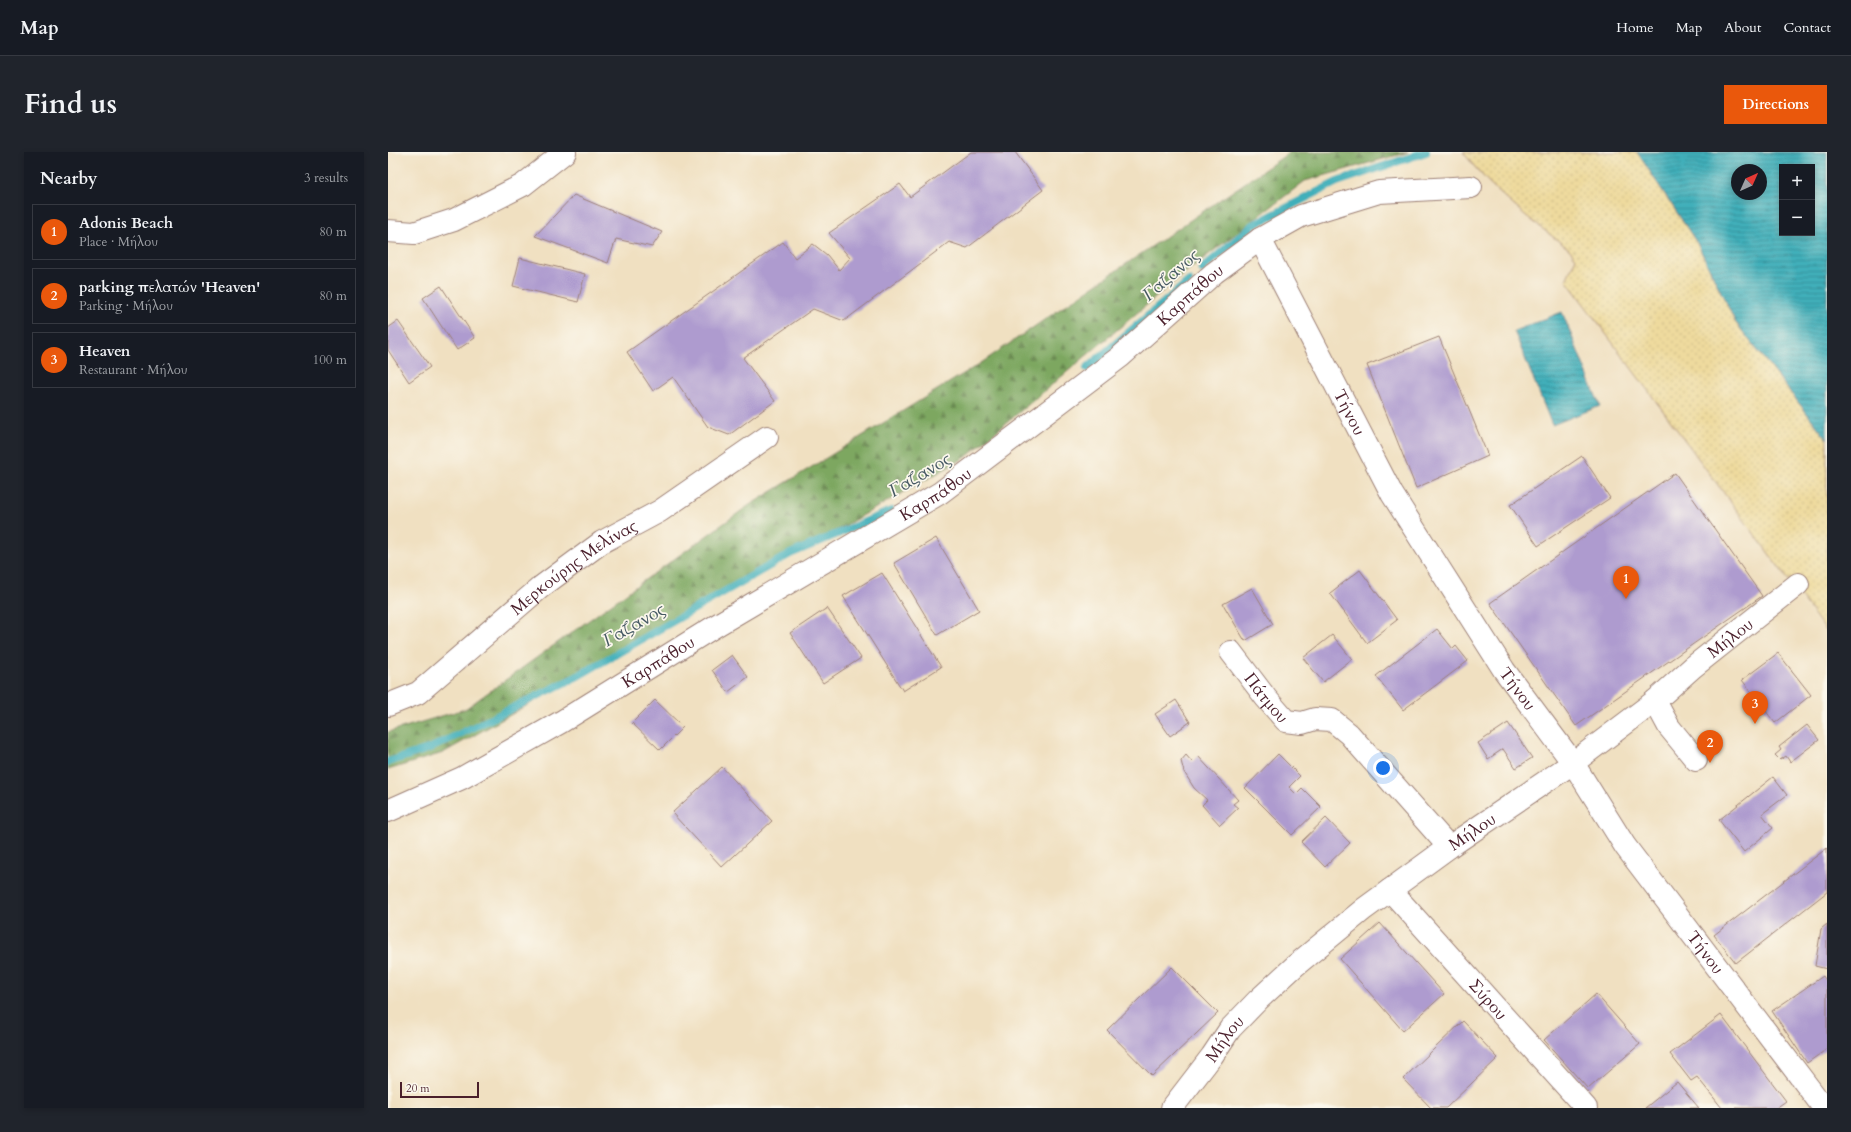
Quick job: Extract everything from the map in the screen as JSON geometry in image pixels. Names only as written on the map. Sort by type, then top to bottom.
[{"type":"street","points":[[388,231],[414,233],[454,220],[523,186],[565,152]]},
{"type":"street","name":"Καρπάθου","points":[[388,811],[462,778],[561,722],[718,625],[940,493],[1120,357],[1214,273],[1260,239],[1301,216],[1379,192],[1471,187]]},
{"type":"street","name":"Τήνου","points":[[1260,239],[1392,494],[1504,670],[1573,763],[1625,846],[1823,1106]]},
{"type":"street","name":"Μερκούρης Μελίνας","points":[[388,705],[418,693],[541,587],[602,542],[660,511],[767,437]]},
{"type":"street","name":"Μήλου","points":[[1172,1108],[1212,1056],[1230,1029],[1258,1000],[1296,965],[1364,909],[1449,847],[1573,763],[1655,701],[1693,667],[1798,584]]},
{"type":"street","name":"Πάτμου","points":[[1231,652],[1266,698],[1286,721],[1302,723],[1315,719],[1332,720],[1349,734],[1449,847]]},
{"type":"street","points":[[1655,701],[1669,727],[1696,760]]},
{"type":"street","name":"Σύρου","points":[[1390,890],[1586,1108]]},
{"type":"green space","points":[[1290,152],[1408,152],[1305,181],[1187,271],[966,457],[443,753],[388,770],[388,732],[465,709],[748,506],[981,363]]},
{"type":"sand","points":[[1463,152],[1637,152],[1697,243],[1736,323],[1827,439],[1827,632],[1566,280],[1576,258],[1569,249],[1526,216],[1486,180]]},
{"type":"water","points":[[1637,152],[1827,152],[1827,439],[1736,323],[1697,243]]},
{"type":"water","points":[[1562,312],[1600,406],[1552,425],[1514,331]]},
{"type":"building","points":[[971,152],[1015,152],[1043,190],[967,248],[949,242],[844,321],[813,309],[743,358],[775,401],[729,435],[708,427],[673,377],[653,391],[627,352],[783,242],[795,258],[813,244],[827,255],[839,270],[850,258],[829,233],[900,184],[910,197]]},
{"type":"building","points":[[574,195],[662,232],[652,247],[616,239],[608,263],[535,236]]},
{"type":"building","points":[[520,258],[585,274],[578,302],[513,286]]},
{"type":"building","points":[[441,286],[475,338],[457,350],[423,298]]},
{"type":"building","points":[[398,321],[430,367],[409,382],[388,350],[388,328]]},
{"type":"building","points":[[1439,337],[1488,456],[1416,488],[1367,365]]},
{"type":"building","points":[[1582,456],[1610,498],[1538,546],[1510,505]]},
{"type":"building","points":[[1675,473],[1762,596],[1576,726],[1490,603]]},
{"type":"building","points":[[936,538],[979,610],[937,635],[894,563]]},
{"type":"building","points":[[1360,570],[1397,620],[1367,643],[1330,593]]},
{"type":"building","points":[[882,573],[941,667],[903,691],[843,596]]},
{"type":"building","points":[[1252,588],[1273,624],[1245,641],[1223,604]]},
{"type":"building","points":[[827,608],[861,658],[823,683],[790,633]]},
{"type":"building","points":[[1437,629],[1453,649],[1456,646],[1468,661],[1403,710],[1376,676]]},
{"type":"building","points":[[1332,635],[1352,659],[1323,682],[1303,658]]},
{"type":"building","points":[[1778,653],[1811,695],[1775,723],[1742,680]]},
{"type":"building","points":[[732,655],[748,677],[728,692],[712,670]]},
{"type":"building","points":[[655,700],[683,727],[660,750],[632,723]]},
{"type":"building","points":[[1176,700],[1190,722],[1170,736],[1155,714]]},
{"type":"building","points":[[1508,723],[1532,758],[1516,768],[1503,749],[1488,759],[1478,743]]},
{"type":"building","points":[[1807,725],[1819,740],[1790,762],[1786,756],[1780,760],[1775,755],[1781,750],[1779,747]]},
{"type":"building","points":[[1278,754],[1300,776],[1289,787],[1296,794],[1302,788],[1321,807],[1292,835],[1245,788]]},
{"type":"building","points":[[1186,755],[1192,762],[1198,756],[1238,800],[1233,804],[1238,808],[1220,825],[1202,805],[1207,800],[1194,788],[1184,772],[1181,761]]},
{"type":"building","points":[[722,767],[772,821],[722,867],[672,813]]},
{"type":"building","points":[[1773,777],[1787,795],[1762,814],[1773,828],[1744,852],[1719,820]]},
{"type":"building","points":[[1326,818],[1350,843],[1325,867],[1301,842]]},
{"type":"building","points":[[1827,848],[1827,892],[1736,963],[1714,935]]},
{"type":"building","points":[[1380,923],[1444,994],[1403,1031],[1340,959]]},
{"type":"building","points":[[1827,924],[1827,969],[1815,966],[1821,929]]},
{"type":"building","points":[[1172,967],[1218,1013],[1152,1076],[1107,1030]]},
{"type":"building","points":[[1823,976],[1827,982],[1827,1049],[1807,1063],[1772,1011]]},
{"type":"building","points":[[1596,994],[1640,1044],[1588,1089],[1544,1040]]},
{"type":"building","points":[[1721,1015],[1786,1101],[1776,1108],[1722,1108],[1697,1077],[1691,1081],[1670,1054]]},
{"type":"building","points":[[1463,1021],[1498,1058],[1446,1108],[1431,1108],[1403,1079]]},
{"type":"building","points":[[1677,1082],[1699,1108],[1645,1108]]},
{"type":"waterway","name":"Γαζανος","points":[[1202,269],[1253,225],[1337,182],[1426,152]]},
{"type":"waterway","name":"Γαζανος","points":[[1087,368],[1189,281]]},
{"type":"waterway","name":"Γαζανος","points":[[388,762],[431,748],[576,677],[790,554],[891,511]]},
{"type":"place","name":"Adonis Beach","points":[[1626,599]]},
{"type":"place","name":"Heaven","points":[[1755,724]]},
{"type":"place","name":"parking πελατών 'Heaven'","points":[[1710,763]]}]
